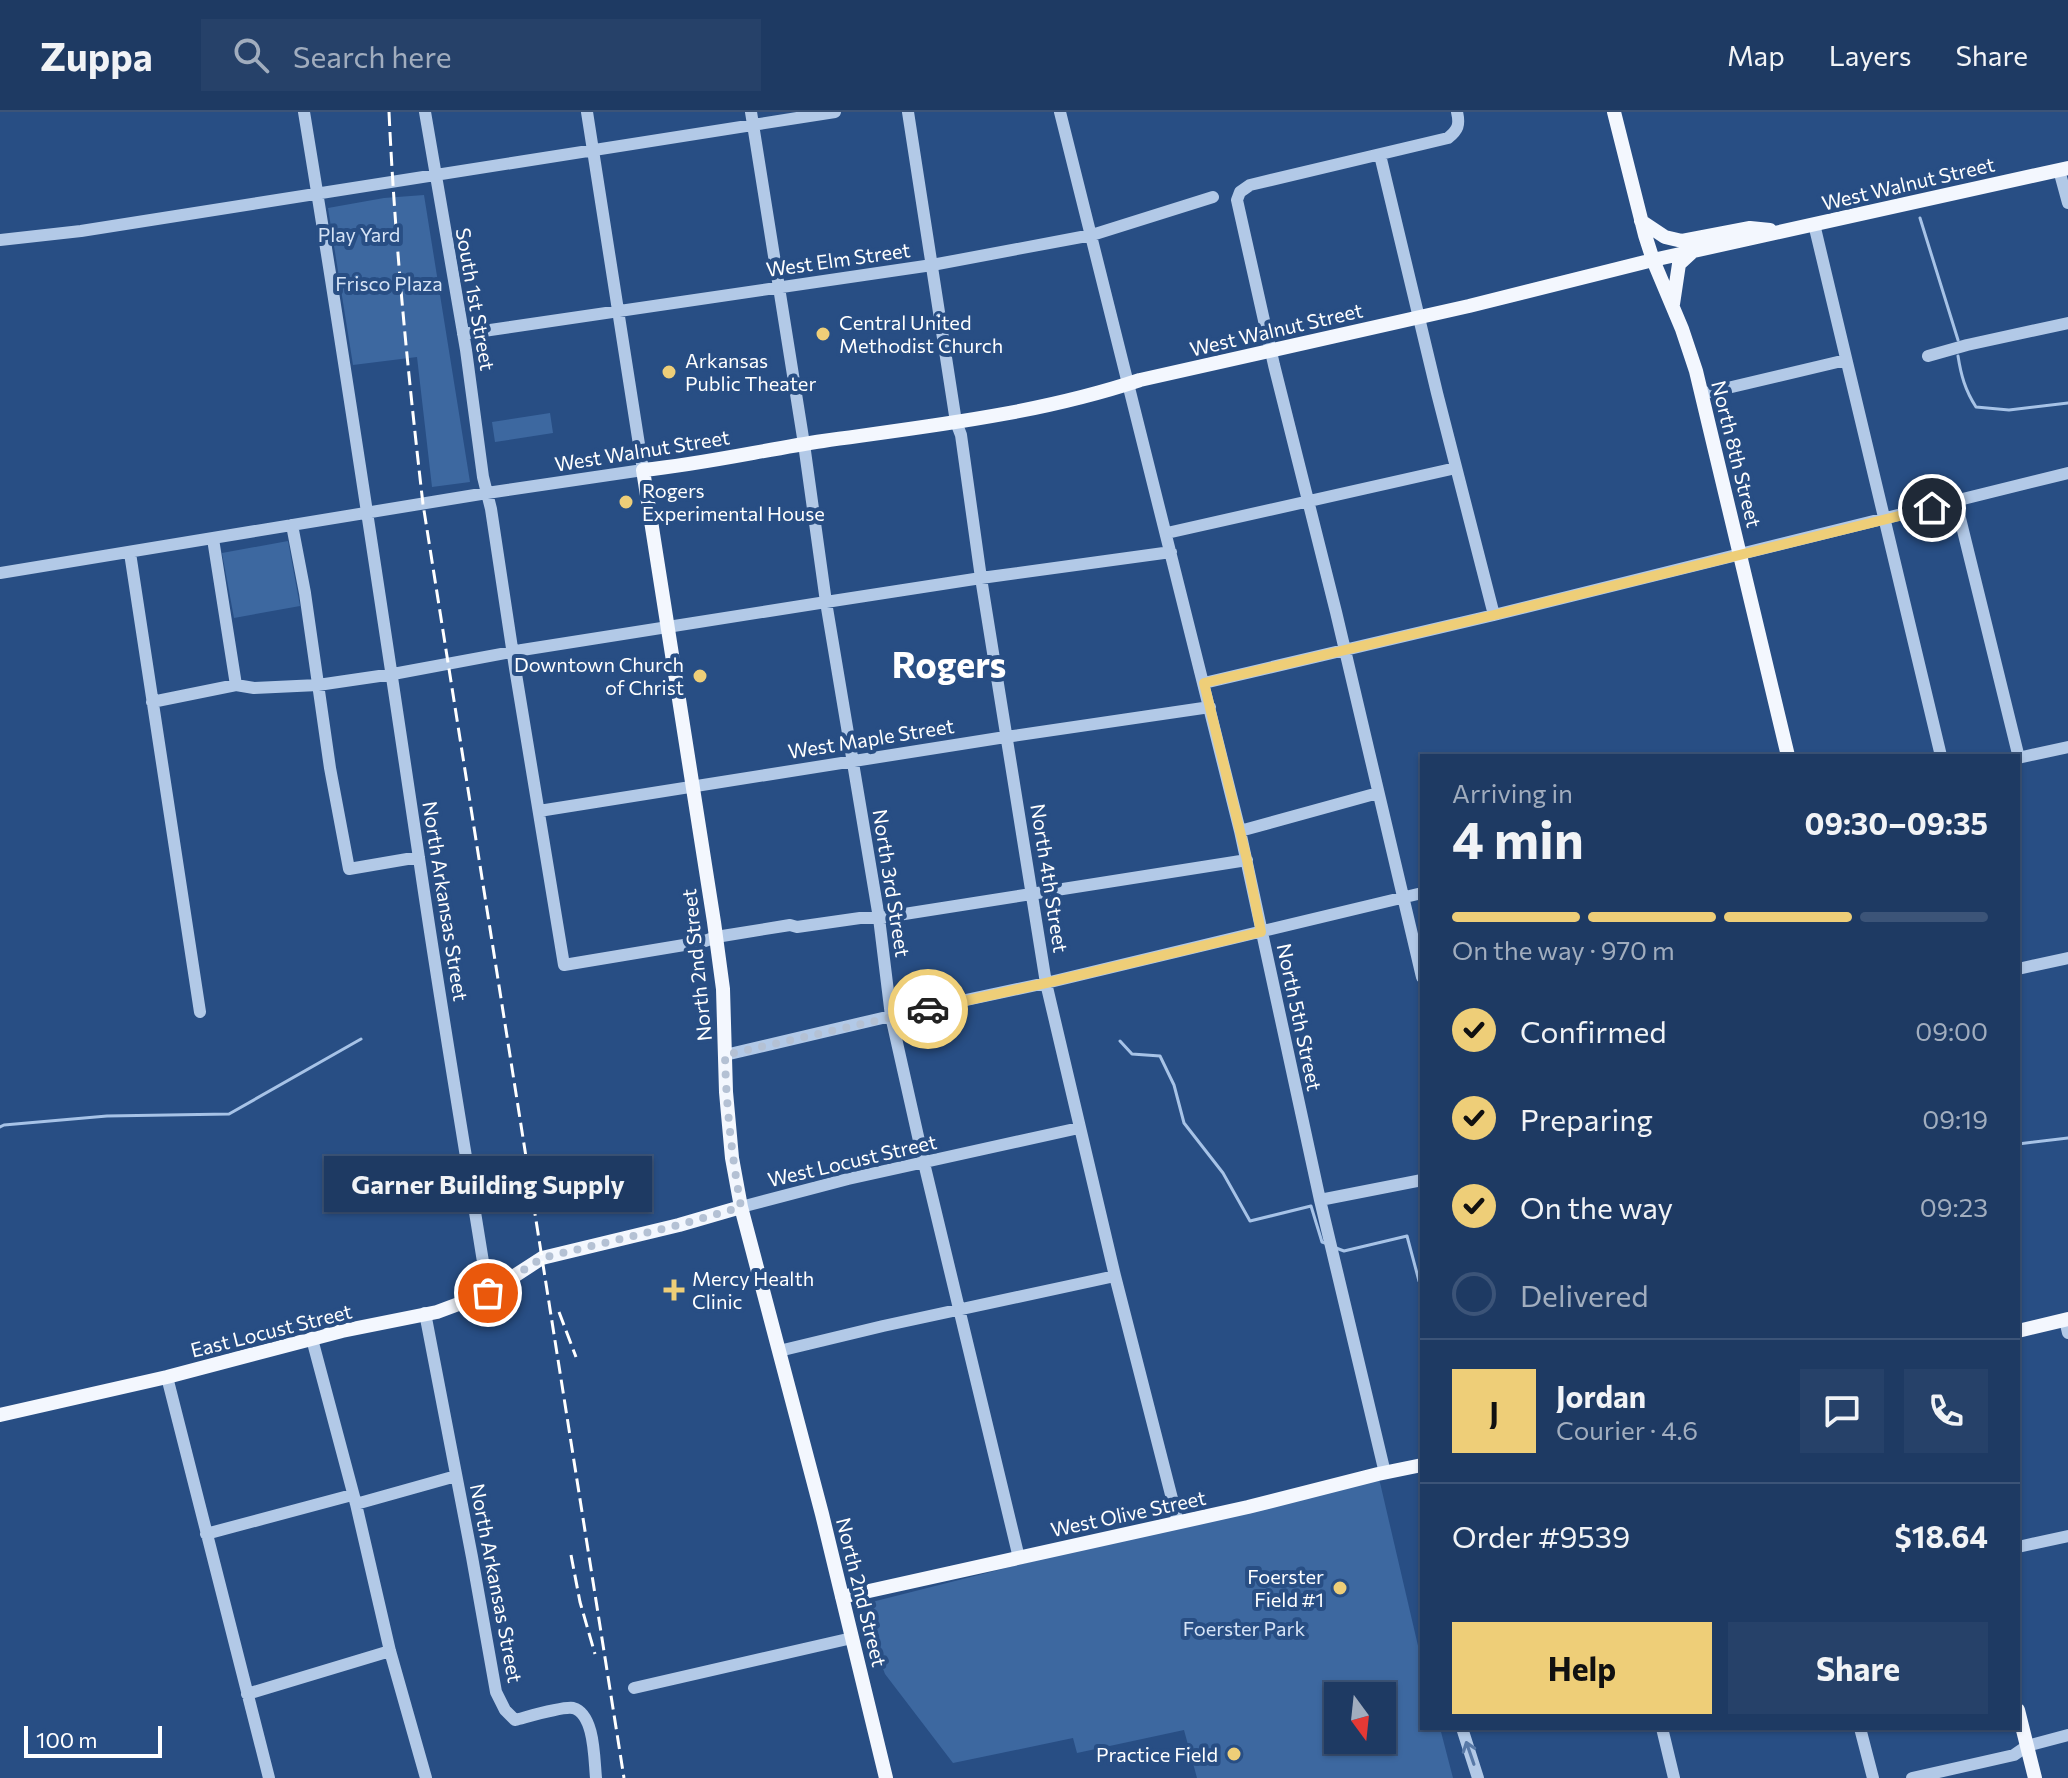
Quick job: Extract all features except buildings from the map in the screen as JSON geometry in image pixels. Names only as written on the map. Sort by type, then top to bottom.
[{"type":"main road","name":"North 8th Street","points":[[1614,112],[1653,260],[1682,329],[1702,394],[1788,754]]},
{"type":"main road","name":"West Walnut Street","points":[[643,470],[1064,403],[1128,384],[1653,260],[2064,169]]},
{"type":"main road","points":[[1641,221],[1665,237],[1682,241],[1750,228],[1783,231]]},
{"type":"main road","points":[[1673,308],[1679,264],[1693,251]]},
{"type":"main road","name":"North 2nd Street","points":[[643,470],[723,989],[726,1092],[732,1158],[741,1207],[886,1778]]},
{"type":"main road","name":"West Locust Street","points":[[542,1258],[741,1207]]},
{"type":"main road","name":"East Locust Street","points":[[0,1415],[437,1312],[488,1293],[542,1258]]},
{"type":"main road","points":[[2020,1331],[2067,1324]]},
{"type":"main road","name":"West Olive Street","points":[[842,1597],[1420,1465]]},
{"type":"main road","points":[[2020,1718],[2035,1778]]},
{"type":"street","name":"North Arkansas Street","points":[[304,112],[488,1293]]},
{"type":"street","name":"South 1st Street","points":[[425,112],[564,965],[716,937]]},
{"type":"street","points":[[587,112],[643,470]]},
{"type":"street","points":[[0,240],[81,231],[594,150],[752,118],[835,112]]},
{"type":"street","name":"North 4th Street","points":[[908,112],[1046,983],[1115,1276],[1178,1522]]},
{"type":"street","name":"North 5th Street","points":[[1060,112],[1247,860],[1320,1200],[1385,1473]]},
{"type":"street","points":[[1420,969],[1237,200],[1240,192],[1250,185],[1448,138],[1460,122],[1457,112]]},
{"type":"street","name":"North 3rd Street","points":[[752,118],[826,602],[879,918],[891,1016],[1019,1558]]},
{"type":"street","points":[[1380,155],[1494,615]]},
{"type":"street","points":[[2064,169],[2068,203]]},
{"type":"street","name":"West Elm Street","points":[[463,334],[932,265],[1092,235],[1213,197]]},
{"type":"street","points":[[1814,224],[1941,754]]},
{"type":"street","points":[[1928,356],[2068,323]]},
{"type":"street","points":[[1702,394],[1846,360]]},
{"type":"street","points":[[1167,533],[1456,468]]},
{"type":"street","name":"West Walnut Street","points":[[0,573],[643,470]]},
{"type":"street","points":[[1204,683],[1885,520],[2068,473]]},
{"type":"street","points":[[1956,502],[2018,754]]},
{"type":"street","points":[[292,525],[349,869],[419,857]]},
{"type":"street","points":[[213,539],[236,685]]},
{"type":"street","points":[[152,702],[236,685],[254,688],[318,685],[393,674],[826,602],[1171,552]]},
{"type":"street","points":[[130,553],[200,1012]]},
{"type":"street","name":"West Maple Street","points":[[539,811],[1210,707]]},
{"type":"street","points":[[2020,758],[2068,747]]},
{"type":"street","points":[[1240,831],[1378,793]]},
{"type":"street","points":[[716,937],[790,925],[797,927],[879,918],[1247,860]]},
{"type":"street","points":[[725,1055],[1046,983],[1420,893]]},
{"type":"street","points":[[2020,969],[2068,958]]},
{"type":"street","name":"West Locust Street","points":[[741,1207],[848,1179],[1079,1128]]},
{"type":"street","points":[[1320,1200],[1420,1180]]},
{"type":"street","points":[[779,1351],[1115,1276]]},
{"type":"street","name":"North Arkansas Street","points":[[425,1313],[496,1692],[505,1710],[515,1720],[571,1708],[582,1713],[589,1722],[596,1778]]},
{"type":"street","points":[[312,1339],[390,1651],[426,1778]]},
{"type":"street","points":[[167,1377],[269,1778]]},
{"type":"street","points":[[206,1534],[456,1476]]},
{"type":"street","points":[[2020,1547],[2068,1536]]},
{"type":"street","points":[[634,1688],[852,1638]]},
{"type":"street","points":[[247,1694],[390,1651]]},
{"type":"street","points":[[1463,1730],[1478,1778]]},
{"type":"street","points":[[1662,1730],[1674,1778]]},
{"type":"street","points":[[1861,1730],[1873,1778]]},
{"type":"street","points":[[1912,1778],[2014,1755],[2027,1746],[2068,1735]]},
{"type":"green space","name":"Frisco Plaza","points":[[424,195],[470,482],[432,487],[417,357],[353,365],[328,208]]},
{"type":"green space","points":[[550,413],[553,433],[495,442],[492,422]]},
{"type":"green space","points":[[288,541],[300,606],[234,618],[222,553]]},
{"type":"green space","name":"Foerster Park","points":[[1378,1474],[1420,1654],[1420,1730],[1441,1730],[1453,1778],[1197,1778],[1184,1730],[1077,1753],[1073,1738],[953,1763],[885,1674],[863,1615],[868,1603]]},
{"type":"waterway","points":[[1920,218],[1958,340]]},
{"type":"waterway","points":[[1958,356],[1964,382],[1976,407],[2009,410],[2068,403]]},
{"type":"waterway","points":[[0,1127],[107,1116],[229,1114],[361,1039]]},
{"type":"waterway","points":[[1120,1041],[1132,1054],[1160,1056],[1174,1085],[1184,1123],[1223,1173],[1250,1221],[1311,1206],[1322,1242],[1325,1243]]},
{"type":"waterway","points":[[2020,1144],[2068,1138]]},
{"type":"waterway","points":[[1336,1248],[1344,1251],[1407,1236],[1420,1282]]},
{"type":"railway","points":[[389,112],[403,308],[423,504],[624,1778]]},
{"type":"railway","points":[[559,1312],[576,1357]]},
{"type":"railway","points":[[571,1555],[595,1654]]},
{"type":"way so far","points":[[488,1293],[542,1258],[741,1207],[732,1158],[725,1055],[928,1009]]},
{"type":"place","name":"Central United Methodist Church","points":[[823,334]]},
{"type":"place","name":"Arkansas Public Theater","points":[[669,372]]},
{"type":"place","name":"Rogers Experimental House","points":[[626,502]]},
{"type":"place","name":"Downtown Church of Christ","points":[[700,676]]},
{"type":"place","name":"Mercy Health Clinic","points":[[674,1290]]},
{"type":"place","name":"Garner Building Supply","points":[[488,1293]]},
{"type":"place","name":"Foerster Field #1","points":[[1340,1588]]},
{"type":"place","name":"Practice Field","points":[[1234,1754]]},
{"type":"district","name":"Rogers","points":[[949,663]]},
{"type":"route","points":[[928,1009],[1261,932],[1247,860],[1204,683],[1932,508]]},
{"type":"park label","name":"Play Yard","points":[[359,234]]}]
